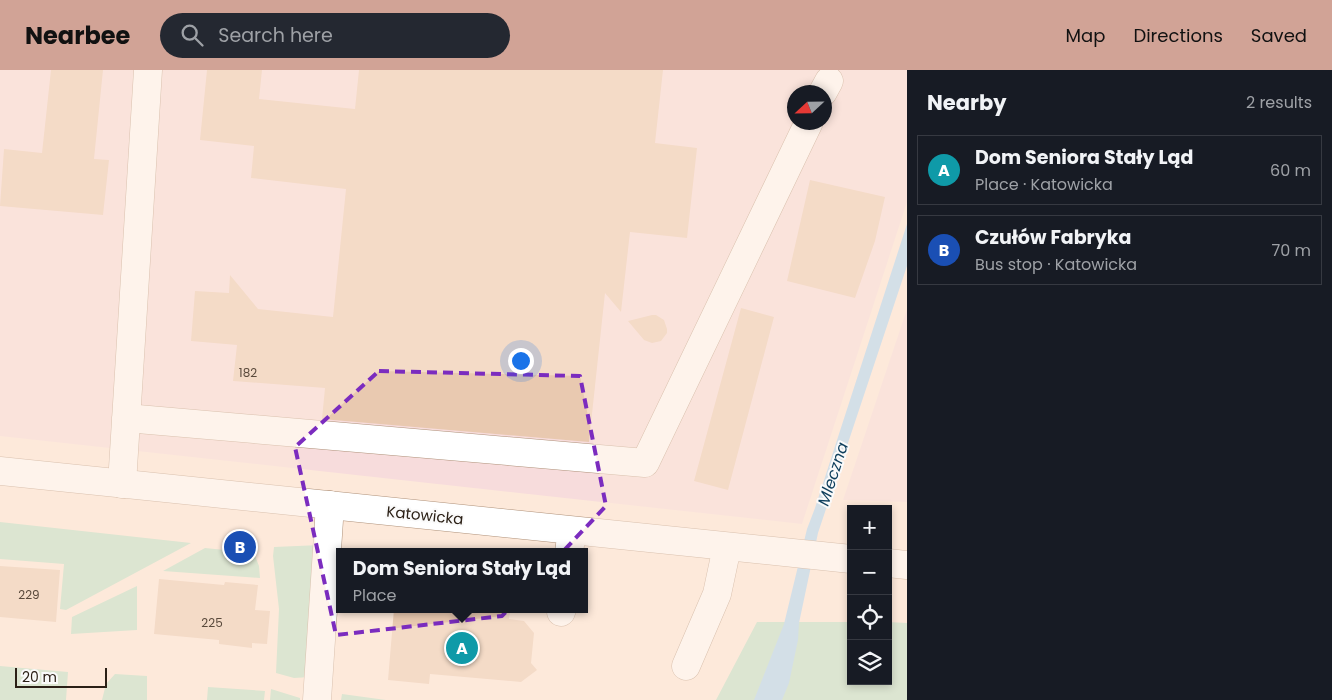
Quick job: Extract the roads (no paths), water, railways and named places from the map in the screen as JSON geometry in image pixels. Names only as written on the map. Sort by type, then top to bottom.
[{"type":"main road","points":[[122,484],[148,70]]},
{"type":"main road","points":[[126,418],[645,464],[805,130]]},
{"type":"main road","name":"Katowicka","points":[[0,471],[330,505],[570,541],[727,547],[847,559]]},
{"type":"main road","points":[[317,700],[330,505]]},
{"type":"main road","points":[[686,666],[717,594],[727,547]]},
{"type":"main road","points":[[892,563],[907,565]]},
{"type":"water","name":"Mleczna","points":[[907,224],[907,266],[818,533],[799,623],[798,640],[789,683],[782,700],[754,700],[784,624],[807,529]]},
{"type":"place","name":"Czułów Fabryka","points":[[240,547]]},
{"type":"place","name":"Dom Seniora Stały Ląd","points":[[462,648]]}]
